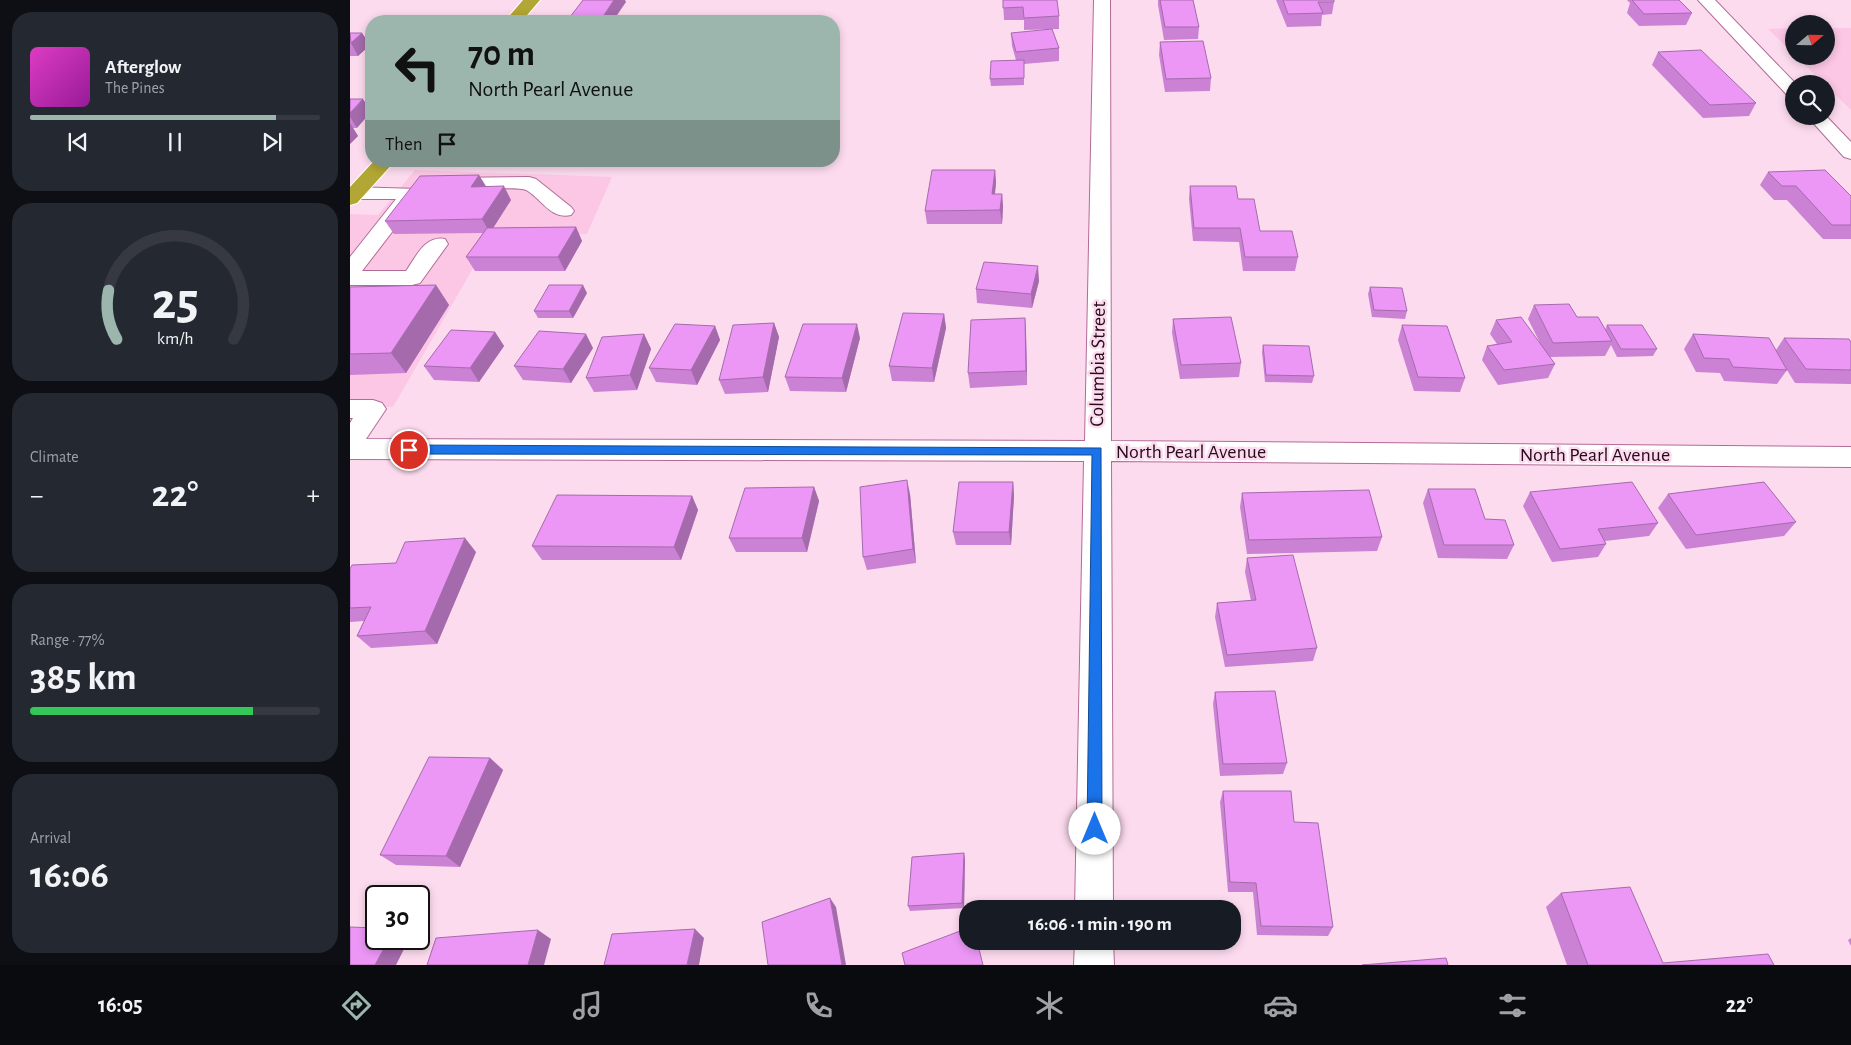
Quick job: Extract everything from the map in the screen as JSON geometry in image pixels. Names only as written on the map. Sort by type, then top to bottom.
[{"type":"highway","points":[[518,15],[532,0]]},
{"type":"highway","points":[[352,195],[379,167]]},
{"type":"street","name":"Columbia Street","points":[[1094,900],[1102,0]]},
{"type":"street","points":[[1706,0],[1785,83]]},
{"type":"street","points":[[1825,125],[1851,153]]},
{"type":"street","points":[[352,195],[412,193],[428,185],[528,183],[564,211]]},
{"type":"street","points":[[350,272],[412,193]]},
{"type":"street","points":[[350,278],[412,278],[437,244]]},
{"type":"street","points":[[350,409],[373,409],[350,443]]},
{"type":"street","name":"North Pearl Avenue","points":[[350,449],[1098,451],[1851,457]]},
{"type":"street","points":[[1094,950],[1094,965]]},
{"type":"shaded area","points":[[1785,28],[1785,45],[1768,29]]},
{"type":"shaded area","points":[[1835,28],[1851,28],[1851,110],[1835,94],[1835,75],[1815,75],[1805,65],[1835,65]]},
{"type":"shaded area","points":[[415,170],[612,177],[587,234],[491,237],[393,407],[350,407],[350,214],[378,215]]},
{"type":"building","points":[[583,0],[614,0],[604,15],[572,15]]},
{"type":"building","points":[[1003,0],[1057,0],[1059,16],[1024,18],[1023,7],[1003,8]]},
{"type":"building","points":[[1160,0],[1193,0],[1199,27],[1165,27]]},
{"type":"building","points":[[1283,0],[1334,0],[1334,2],[1318,2],[1323,13],[1288,14]]},
{"type":"building","points":[[1632,0],[1679,0],[1692,13],[1644,14]]},
{"type":"building","points":[[1052,29],[1059,48],[1016,52],[1011,33]]},
{"type":"building","points":[[350,33],[362,33],[351,43]]},
{"type":"building","points":[[1203,41],[1211,78],[1166,79],[1160,42]]},
{"type":"building","points":[[1701,50],[1756,103],[1710,105],[1658,52]]},
{"type":"building","points":[[1024,60],[1024,78],[990,79],[991,61]]},
{"type":"building","points":[[350,99],[363,99],[350,113]]},
{"type":"building","points":[[932,170],[995,170],[992,194],[1002,194],[1000,210],[925,211]]},
{"type":"building","points":[[1825,170],[1851,196],[1851,225],[1832,225],[1796,186],[1782,186],[1768,172]]},
{"type":"building","points":[[479,175],[471,187],[504,186],[482,219],[385,221],[420,176]]},
{"type":"building","points":[[1190,186],[1236,186],[1238,199],[1254,199],[1260,231],[1292,231],[1298,257],[1245,257],[1240,228],[1194,228]]},
{"type":"building","points":[[576,227],[558,257],[466,257],[487,228]]},
{"type":"building","points":[[984,262],[1038,266],[1031,294],[976,289]]},
{"type":"building","points":[[436,285],[391,353],[350,354],[350,287]]},
{"type":"building","points":[[549,285],[583,285],[569,311],[534,311]]},
{"type":"building","points":[[1370,287],[1402,288],[1407,311],[1374,310]]},
{"type":"building","points":[[1569,304],[1577,317],[1598,317],[1612,341],[1553,343],[1534,305]]},
{"type":"building","points":[[903,313],[944,314],[932,368],[889,366]]},
{"type":"building","points":[[1231,317],[1241,363],[1181,365],[1173,319]]},
{"type":"building","points":[[1521,317],[1555,364],[1504,370],[1487,346],[1512,342],[1496,320]]},
{"type":"building","points":[[1025,318],[1026,371],[968,373],[971,320]]},
{"type":"building","points":[[774,323],[763,377],[719,380],[733,325]]},
{"type":"building","points":[[675,324],[715,326],[691,370],[649,368]]},
{"type":"building","points":[[803,324],[857,324],[842,378],[785,377]]},
{"type":"building","points":[[1402,325],[1447,326],[1465,378],[1418,377]]},
{"type":"building","points":[[1607,325],[1642,325],[1657,349],[1621,349]]},
{"type":"building","points":[[451,330],[495,332],[470,368],[424,366]]},
{"type":"building","points":[[539,331],[586,334],[563,369],[514,366]]},
{"type":"building","points":[[644,334],[630,375],[586,378],[602,337]]},
{"type":"building","points":[[1693,334],[1769,338],[1787,370],[1733,367],[1729,359],[1704,358]]},
{"type":"building","points":[[1784,338],[1849,339],[1851,342],[1851,370],[1806,369]]},
{"type":"building","points":[[1263,345],[1309,346],[1314,376],[1266,375]]},
{"type":"building","points":[[907,480],[913,549],[863,557],[860,487]]},
{"type":"building","points":[[959,482],[1013,482],[1009,532],[953,532]]},
{"type":"building","points":[[1632,482],[1658,523],[1598,529],[1606,544],[1560,549],[1530,492]]},
{"type":"building","points":[[1764,482],[1796,522],[1696,535],[1668,494]]},
{"type":"building","points":[[814,487],[802,538],[729,538],[745,488]]},
{"type":"building","points":[[1428,489],[1475,489],[1485,519],[1505,520],[1514,545],[1444,545]]},
{"type":"building","points":[[1369,490],[1382,537],[1249,540],[1242,493]]},
{"type":"building","points":[[557,495],[692,496],[674,547],[532,546]]},
{"type":"building","points":[[465,538],[425,631],[357,636],[371,607],[350,608],[350,569],[352,565],[396,563],[405,542]]},
{"type":"building","points":[[1293,555],[1317,648],[1227,655],[1217,603],[1256,600],[1247,558]]},
{"type":"building","points":[[1275,691],[1287,763],[1223,764],[1215,692]]},
{"type":"building","points":[[429,757],[490,758],[446,856],[380,855]]},
{"type":"building","points":[[1223,791],[1291,791],[1294,822],[1318,823],[1333,927],[1261,926],[1256,883],[1230,882]]},
{"type":"building","points":[[964,853],[962,900],[959,900],[959,903],[908,906],[912,857]]},
{"type":"building","points":[[1630,887],[1663,963],[1768,954],[1774,965],[1588,965],[1561,893]]},
{"type":"building","points":[[830,898],[842,965],[768,965],[762,922]]},
{"type":"building","points":[[350,927],[365,928],[365,950],[383,950],[375,965],[350,965]]},
{"type":"building","points":[[695,929],[687,965],[604,965],[612,934]]},
{"type":"building","points":[[538,930],[528,965],[427,965],[436,938]]},
{"type":"building","points":[[959,931],[959,950],[979,950],[983,965],[905,965],[902,953]]},
{"type":"building","points":[[1446,958],[1448,965],[1362,965]]},
{"type":"route","points":[[409,450],[1098,451],[1095,829]]}]
